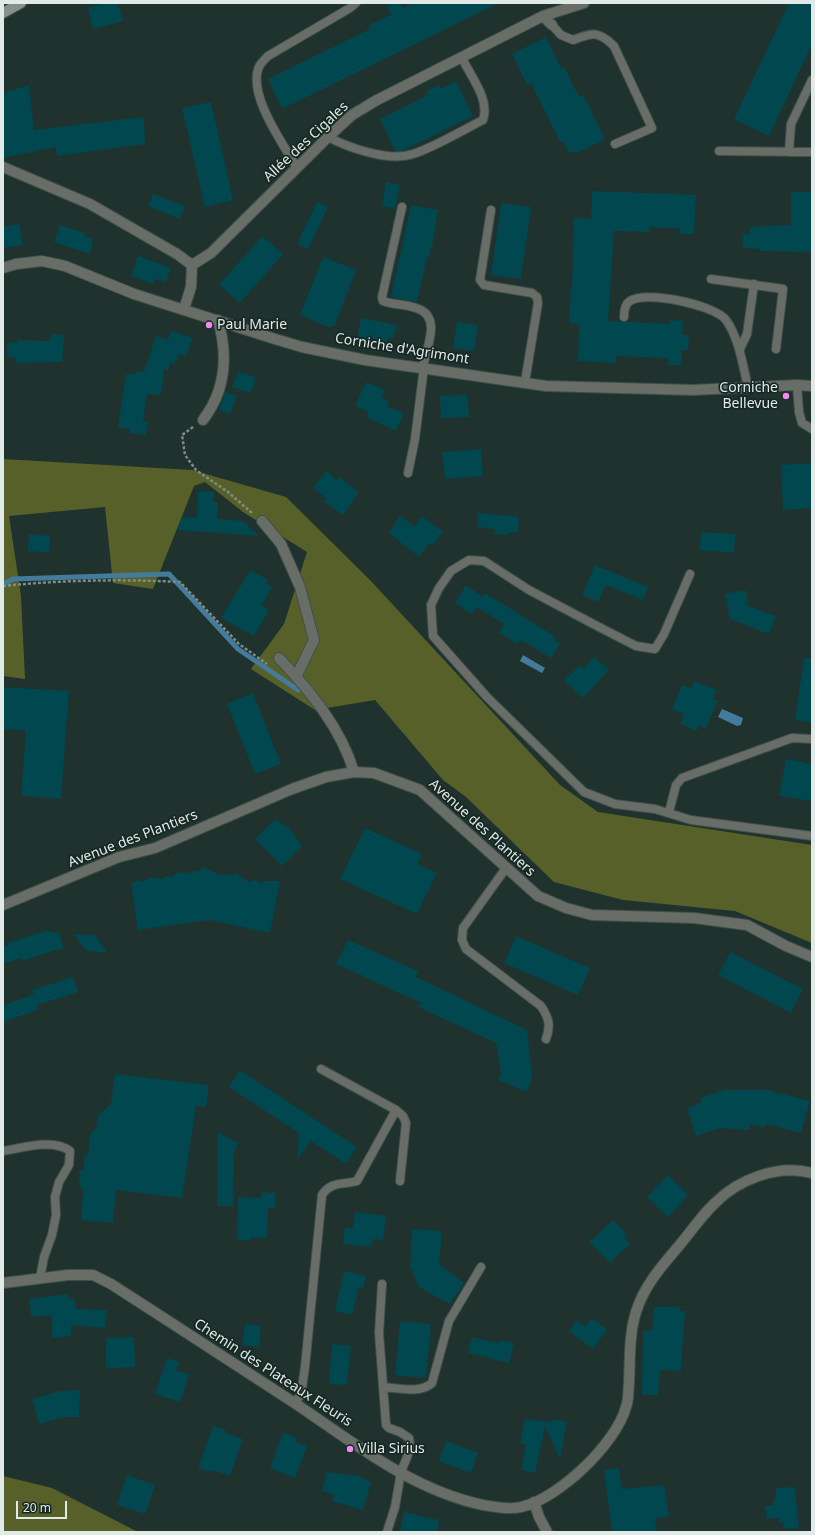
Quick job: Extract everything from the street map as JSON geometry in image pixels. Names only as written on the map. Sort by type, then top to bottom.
[{"type":"main road","points":[[3,12],[21,3]]},
{"type":"street","name":"Allée des Cigales","points":[[192,265],[211,253],[352,115],[377,100],[543,16],[584,3]]},
{"type":"street","points":[[543,16],[552,25]]},
{"type":"street","points":[[3,167],[90,204],[177,254],[192,265],[191,287],[184,309]]},
{"type":"street","name":"Corniche d'Agrimont","points":[[3,268],[16,264],[42,261],[65,266],[134,294],[302,347],[365,360],[424,367],[546,386],[693,390],[798,385],[812,386]]},
{"type":"street","points":[[203,420],[209,412],[222,382],[225,361],[223,338],[218,320]]},
{"type":"street","points":[[262,521],[281,544],[300,587],[314,640],[293,673]]},
{"type":"street","points":[[279,658],[309,690],[342,741],[354,772]]},
{"type":"street","name":"Avenue des Plantiers","points":[[3,905],[119,857],[156,848],[292,789],[326,777],[354,772],[374,773],[420,790],[538,896],[566,908],[592,915],[694,918],[747,925],[786,946],[812,957]]},
{"type":"street","name":"Chemin des Plateaux Fleuris","points":[[3,1283],[68,1275],[93,1275],[111,1284],[401,1472],[443,1493],[484,1505],[520,1508],[553,1492],[602,1450],[621,1424],[627,1405],[632,1330],[635,1313],[641,1297],[650,1281],[715,1202],[743,1183],[762,1175],[791,1170],[812,1173]]},
{"type":"street","points":[[534,1502],[539,1517],[547,1532]]},
{"type":"lane","points":[[298,168],[267,116],[259,99],[256,80],[260,66],[268,56],[356,3]]},
{"type":"lane","points":[[552,25],[561,35],[573,40],[592,33],[605,37],[614,46],[652,128],[615,144]]},
{"type":"lane","points":[[328,137],[345,146],[380,154],[400,156],[413,154],[483,120],[486,112],[484,101],[462,58]]},
{"type":"lane","points":[[789,152],[791,124],[812,80]]},
{"type":"lane","points":[[719,151],[812,152]]},
{"type":"lane","points":[[402,208],[382,297],[383,301],[423,310],[430,317],[432,326],[424,367],[415,439],[408,473]]},
{"type":"lane","points":[[491,210],[480,280],[484,285],[532,293],[537,297],[538,303],[525,382]]},
{"type":"lane","points":[[712,279],[783,289],[776,349]]},
{"type":"lane","points":[[740,349],[747,334],[754,284]]},
{"type":"lane","points":[[624,317],[624,309],[629,301],[636,298],[682,300],[710,310],[726,319],[740,349],[748,387]]},
{"type":"lane","points":[[798,385],[799,412],[802,422],[812,429]]},
{"type":"lane","points":[[690,574],[664,634],[654,649],[636,646],[599,627],[529,590],[484,561],[468,560],[455,568],[439,588],[431,605],[433,636],[487,697],[584,792],[615,804],[669,812],[691,820],[812,836]]},
{"type":"lane","points":[[669,812],[676,785],[682,778],[792,738],[812,739]]},
{"type":"lane","points":[[506,868],[464,928],[462,940],[466,949],[541,1006],[548,1016],[550,1028],[546,1039]]},
{"type":"lane","points":[[321,1069],[396,1110],[403,1116],[406,1123],[400,1181]]},
{"type":"lane","points":[[294,1403],[300,1395],[305,1367],[322,1195],[332,1184],[348,1184],[357,1181],[396,1110]]},
{"type":"lane","points":[[3,1151],[43,1144],[63,1146],[70,1151],[69,1165],[59,1182],[55,1197],[56,1215],[52,1235],[44,1257],[40,1278]]},
{"type":"lane","points":[[383,1387],[419,1390],[426,1388],[432,1383],[450,1321],[481,1267]]},
{"type":"lane","points":[[382,1284],[379,1333],[386,1425],[409,1438],[410,1444],[410,1452],[401,1472],[395,1507],[387,1532]]},
{"type":"path","points":[[203,420],[182,435],[185,455],[196,470],[228,492],[262,521]]},
{"type":"path","points":[[3,586],[59,581],[136,580],[180,582],[239,644],[271,666],[293,673]]},
{"type":"green space","points":[[3,459],[192,470],[286,497],[369,579],[560,785],[598,812],[812,845],[812,943],[735,911],[623,900],[554,882],[466,797],[443,780],[375,700],[315,710],[251,669],[284,624],[307,552],[243,512],[205,482],[194,486],[153,589],[113,583],[105,507],[9,516],[21,596],[25,679],[3,676]]},
{"type":"green space","points":[[3,1476],[52,1488],[138,1532],[3,1532]]},
{"type":"water","points":[[523,655],[545,668],[542,673],[520,661]]},
{"type":"water","points":[[722,709],[743,718],[741,725],[737,726],[718,717]]},
{"type":"building","points":[[106,3],[118,3],[123,21],[93,29],[88,8]]},
{"type":"building","points":[[394,3],[401,3],[403,8],[414,3],[499,3],[282,109],[268,79],[370,29],[369,25],[391,15],[387,6]]},
{"type":"building","points":[[789,3],[812,3],[812,44],[769,136],[734,119]]},
{"type":"building","points":[[546,37],[561,68],[564,67],[579,97],[583,95],[605,139],[575,154],[574,151],[569,153],[563,141],[560,142],[531,83],[527,85],[512,54]]},
{"type":"building","points":[[456,81],[473,116],[402,151],[395,151],[380,119],[428,95],[426,91],[439,85],[441,89]]},
{"type":"building","points":[[29,85],[34,130],[144,117],[145,144],[57,156],[56,147],[3,158],[3,93]]},
{"type":"building","points":[[211,102],[233,200],[205,207],[182,108]]},
{"type":"building","points":[[386,182],[400,185],[395,209],[382,206]]},
{"type":"building","points":[[592,191],[696,195],[694,234],[679,234],[680,228],[650,227],[649,232],[614,231],[608,321],[669,324],[669,320],[683,321],[682,335],[689,335],[688,350],[682,350],[681,365],[668,365],[668,358],[616,356],[616,363],[578,361],[579,324],[569,323],[572,286],[574,218],[591,219]]},
{"type":"building","points":[[791,192],[812,192],[812,252],[760,251],[760,249],[743,248],[742,234],[750,234],[750,227],[791,225]]},
{"type":"building","points":[[153,194],[185,206],[180,219],[148,206]]},
{"type":"building","points":[[317,202],[328,207],[308,249],[297,244]]},
{"type":"building","points":[[501,203],[531,207],[521,279],[491,275]]},
{"type":"building","points":[[411,205],[438,210],[433,242],[429,257],[427,257],[417,302],[391,297]]},
{"type":"building","points":[[19,224],[23,245],[3,248],[3,227]]},
{"type":"building","points":[[60,225],[85,233],[84,236],[93,239],[90,254],[54,242]]},
{"type":"building","points":[[262,236],[283,254],[240,303],[219,285]]},
{"type":"building","points":[[138,256],[171,268],[166,282],[155,279],[153,284],[131,276]]},
{"type":"building","points":[[323,257],[356,270],[334,327],[331,326],[330,328],[300,315]]},
{"type":"building","points":[[361,318],[397,325],[393,338],[388,338],[386,345],[357,339]]},
{"type":"building","points":[[457,322],[478,325],[474,351],[453,348]]},
{"type":"building","points":[[171,331],[193,338],[186,357],[179,354],[175,364],[170,363],[168,371],[164,369],[161,395],[147,394],[143,421],[148,422],[146,435],[130,433],[130,429],[118,427],[126,374],[135,374],[136,371],[144,372],[156,336],[168,340]]},
{"type":"building","points":[[51,334],[64,335],[62,362],[16,363],[16,358],[7,357],[7,342],[17,343],[17,340],[50,341]]},
{"type":"building","points":[[238,372],[256,377],[251,393],[232,387]]},
{"type":"building","points":[[366,382],[385,390],[381,397],[389,401],[387,406],[404,413],[396,431],[366,417],[369,412],[355,406]]},
{"type":"building","points":[[225,392],[237,396],[230,414],[219,410]]},
{"type":"building","points":[[467,395],[469,417],[441,418],[440,396]]},
{"type":"building","points":[[481,449],[483,476],[445,479],[442,452]]},
{"type":"building","points":[[812,463],[812,508],[783,510],[781,465]]},
{"type":"building","points":[[326,471],[337,480],[339,477],[359,492],[343,515],[323,501],[326,498],[313,488]]},
{"type":"building","points":[[198,491],[214,492],[213,502],[218,503],[217,519],[243,521],[259,536],[177,530],[182,517],[197,518]]},
{"type":"building","points":[[478,513],[519,517],[518,533],[509,532],[509,535],[494,534],[495,529],[477,527]]},
{"type":"building","points":[[400,515],[414,527],[422,516],[443,532],[433,545],[430,543],[419,557],[389,533]]},
{"type":"building","points":[[701,532],[735,534],[734,553],[700,550]]},
{"type":"building","points":[[29,534],[50,536],[49,552],[28,551]]},
{"type":"building","points":[[595,565],[648,587],[643,600],[606,585],[598,602],[582,595]]},
{"type":"building","points":[[250,570],[268,580],[266,584],[272,587],[262,605],[269,610],[254,636],[221,618]]},
{"type":"building","points":[[466,585],[483,597],[485,593],[556,637],[554,640],[560,644],[551,658],[521,640],[518,644],[499,633],[504,624],[477,607],[472,614],[455,603]]},
{"type":"building","points":[[746,590],[748,606],[776,616],[769,634],[730,619],[725,594]]},
{"type":"building","points":[[594,657],[609,670],[583,698],[564,681],[579,665],[583,669]]},
{"type":"building","points":[[804,658],[812,658],[812,723],[795,720]]},
{"type":"building","points":[[694,681],[717,690],[713,699],[718,701],[706,728],[699,725],[697,731],[680,724],[684,714],[672,709],[682,685],[691,688]]},
{"type":"building","points":[[3,687],[69,691],[61,799],[21,796],[26,730],[3,729]]},
{"type":"building","points":[[253,693],[281,764],[255,774],[227,704]]},
{"type":"building","points":[[786,759],[812,764],[812,801],[779,796]]},
{"type":"building","points":[[275,819],[291,830],[302,846],[282,866],[255,839]]},
{"type":"building","points":[[365,828],[422,854],[417,864],[437,873],[417,914],[340,879]]},
{"type":"building","points":[[204,867],[219,875],[225,874],[229,876],[237,874],[249,882],[255,880],[261,883],[265,881],[280,881],[270,933],[209,920],[138,930],[131,884],[137,880],[143,882],[151,877],[162,879],[167,876],[172,877],[178,872],[187,874],[200,871]]},
{"type":"building","points":[[49,930],[50,932],[59,933],[64,949],[59,949],[22,961],[21,958],[3,964],[3,947],[8,946],[7,943]]},
{"type":"building","points":[[73,934],[95,935],[108,953],[87,951]]},
{"type":"building","points":[[516,936],[590,968],[578,995],[504,963]]},
{"type":"building","points":[[348,940],[418,971],[416,977],[527,1030],[532,1077],[527,1092],[498,1080],[501,1073],[496,1043],[418,1007],[421,1003],[336,964]]},
{"type":"building","points":[[730,952],[803,989],[791,1013],[718,975]]},
{"type":"building","points":[[73,977],[78,992],[37,1005],[38,1010],[3,1022],[3,1005],[33,995],[32,990]]},
{"type":"building","points":[[240,1070],[357,1147],[346,1164],[311,1141],[297,1160],[299,1133],[229,1087]]},
{"type":"building","points":[[115,1074],[209,1085],[206,1107],[196,1106],[182,1198],[116,1190],[113,1223],[81,1220],[83,1191],[79,1184],[80,1170],[83,1171],[85,1155],[88,1155],[90,1135],[96,1128],[98,1115],[111,1104]]},
{"type":"building","points":[[763,1089],[810,1101],[801,1133],[766,1124],[764,1128],[750,1124],[750,1130],[720,1128],[696,1136],[687,1108],[701,1103],[700,1098],[725,1090]]},
{"type":"building","points":[[218,1132],[238,1143],[234,1153],[233,1206],[217,1206]]},
{"type":"building","points":[[668,1175],[688,1195],[668,1217],[647,1197]]},
{"type":"building","points":[[262,1192],[276,1193],[275,1208],[268,1208],[267,1238],[251,1237],[251,1241],[237,1240],[238,1197],[261,1198]]},
{"type":"building","points":[[355,1212],[386,1216],[383,1240],[372,1239],[371,1247],[343,1244],[345,1227],[353,1228]]},
{"type":"building","points":[[613,1220],[627,1234],[624,1237],[630,1244],[610,1263],[589,1242]]},
{"type":"building","points":[[412,1229],[442,1231],[439,1265],[464,1283],[449,1304],[419,1287],[410,1266]]},
{"type":"building","points":[[344,1271],[366,1276],[363,1288],[359,1287],[352,1315],[335,1311]]},
{"type":"building","points":[[68,1294],[69,1300],[75,1299],[76,1309],[107,1310],[105,1328],[71,1325],[71,1336],[52,1338],[52,1315],[31,1317],[29,1299]]},
{"type":"building","points":[[654,1307],[681,1307],[680,1311],[685,1311],[681,1371],[660,1370],[658,1395],[642,1395],[643,1331],[652,1331]]},
{"type":"building","points":[[592,1318],[607,1330],[593,1349],[569,1331],[577,1320],[585,1327]]},
{"type":"building","points":[[400,1321],[431,1324],[426,1378],[395,1375]]},
{"type":"building","points":[[245,1324],[261,1326],[259,1347],[242,1345]]},
{"type":"building","points":[[134,1337],[135,1367],[106,1368],[106,1338]]},
{"type":"building","points":[[472,1337],[499,1343],[500,1340],[514,1343],[509,1363],[468,1353]]},
{"type":"building","points":[[332,1344],[351,1346],[347,1385],[329,1384]]},
{"type":"building","points":[[167,1358],[179,1362],[176,1371],[189,1374],[180,1402],[155,1394]]},
{"type":"building","points":[[80,1390],[79,1417],[65,1417],[39,1424],[32,1399],[60,1391]]},
{"type":"building","points":[[525,1419],[551,1422],[552,1419],[567,1422],[560,1459],[545,1426],[535,1473],[521,1470],[526,1444],[520,1443]]},
{"type":"building","points":[[213,1426],[226,1430],[225,1433],[243,1439],[230,1476],[212,1470],[211,1472],[198,1468]]},
{"type":"building","points":[[283,1432],[297,1438],[296,1442],[307,1446],[295,1478],[270,1468]]},
{"type":"building","points":[[446,1441],[478,1453],[471,1473],[439,1461]]},
{"type":"building","points":[[619,1468],[622,1489],[664,1485],[669,1516],[655,1519],[657,1532],[612,1532],[604,1470]]},
{"type":"building","points":[[327,1472],[360,1476],[371,1483],[363,1510],[332,1501],[334,1494],[322,1491]]},
{"type":"building","points":[[127,1475],[155,1485],[145,1514],[117,1505]]},
{"type":"building","points":[[795,1487],[799,1528],[784,1529],[783,1522],[779,1523],[779,1518],[767,1519],[765,1506],[773,1505],[773,1499],[776,1499],[776,1488]]},
{"type":"building","points":[[404,1512],[439,1520],[437,1532],[400,1532]]},
{"type":"waterway","points":[[3,584],[13,579],[169,574],[238,649],[298,690]]},
{"type":"place","name":"Paul Marie","points":[[209,325]]},
{"type":"place","name":"Corniche Bellevue","points":[[786,396]]},
{"type":"place","name":"Villa Sirius","points":[[350,1449]]}]
